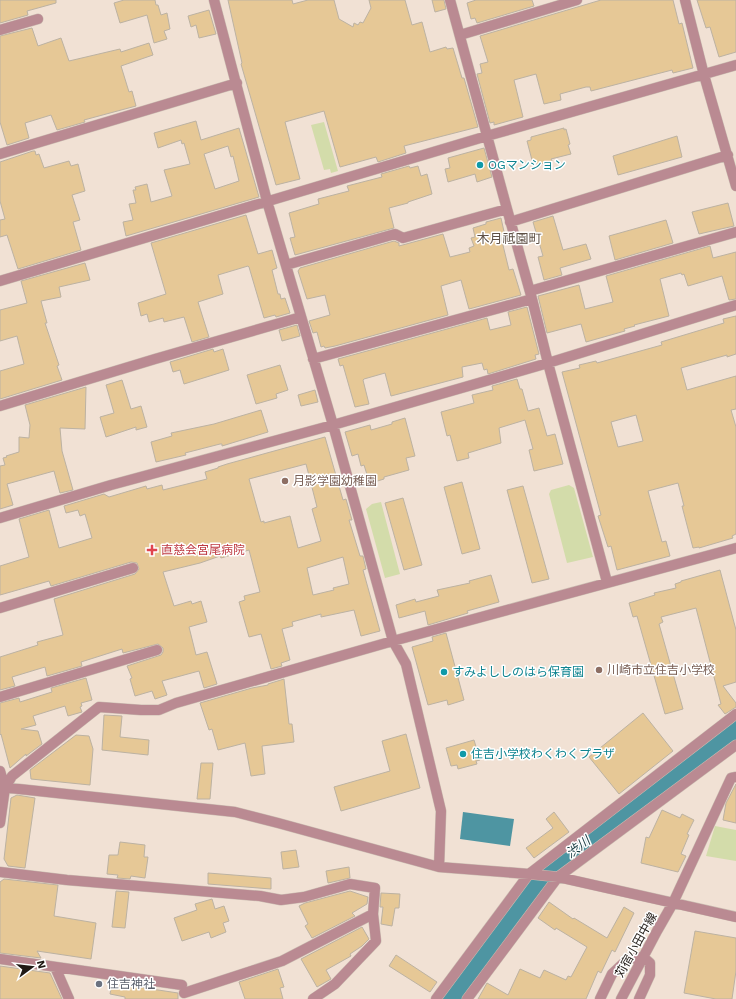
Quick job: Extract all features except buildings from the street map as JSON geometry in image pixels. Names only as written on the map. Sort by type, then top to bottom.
[{"type":"street","points":[[214,0],[267,201],[393,641],[406,664],[441,810],[439,867]]},
{"type":"street","points":[[450,0],[531,295],[606,582]]},
{"type":"street","points":[[460,35],[577,0]]},
{"type":"street","points":[[685,0],[704,74],[736,186]]},
{"type":"street","points":[[0,30],[38,19]]},
{"type":"street","points":[[0,281],[488,136],[736,65]]},
{"type":"street","points":[[0,154],[237,83]]},
{"type":"street","points":[[510,222],[728,155]]},
{"type":"street","points":[[286,265],[395,234],[403,238],[507,209]]},
{"type":"street","points":[[313,359],[531,295],[736,232]]},
{"type":"street","points":[[0,518],[126,481],[332,425],[548,363],[736,305]]},
{"type":"street","points":[[0,406],[301,317]]},
{"type":"street","points":[[2,787],[12,776],[98,707],[159,710],[213,692],[393,641],[606,582],[736,548]]},
{"type":"street","points":[[0,608],[133,568]]},
{"type":"street","points":[[0,697],[157,650]]},
{"type":"street","points":[[436,999],[529,874],[736,714]]},
{"type":"street","points":[[468,999],[558,877],[736,745]]},
{"type":"street","points":[[0,771],[2,787],[0,823]]},
{"type":"street","name":"苅宿小田中線","points":[[621,999],[673,903],[731,778],[736,777]]},
{"type":"street","points":[[2,787],[235,812],[439,867],[558,877],[736,917]]},
{"type":"street","points":[[0,872],[67,880],[260,896],[281,900],[304,897],[350,884],[375,888],[373,914],[376,941],[335,984],[313,999]]},
{"type":"street","points":[[0,959],[183,989],[282,961],[373,914]]},
{"type":"street","points":[[600,999],[612,974],[628,959],[643,957],[650,963],[650,975],[639,999]]},
{"type":"street","points":[[55,967],[69,999]]},
{"type":"green space","points":[[324,122],[338,171],[331,173],[330,169],[324,170],[311,125]]},
{"type":"green space","points":[[569,485],[574,488],[593,557],[567,563],[549,494],[551,490]]},
{"type":"green space","points":[[381,502],[400,574],[385,578],[366,509],[372,504]]},
{"type":"green space","points":[[715,826],[736,830],[736,861],[706,856]]},
{"type":"water","points":[[463,812],[514,819],[510,846],[460,839]]},
{"type":"waterway","name":"渋川","points":[[454,999],[536,881],[546,871],[736,728]]},
{"type":"place","name":"OGマンション","points":[[480,165]]},
{"type":"place","name":"月影学園幼稚園","points":[[285,481]]},
{"type":"place","name":"直慈会宮尾病院","points":[[152,550]]},
{"type":"place","name":"川崎市立住吉小学校","points":[[599,670]]},
{"type":"place","name":"すみよししのはら保育園","points":[[444,672]]},
{"type":"place","name":"住吉小学校わくわくプラザ","points":[[463,754]]},
{"type":"place","name":"住吉神社","points":[[99,984]]},
{"type":"district","name":"木月祗園町","points":[[509,238]]}]
